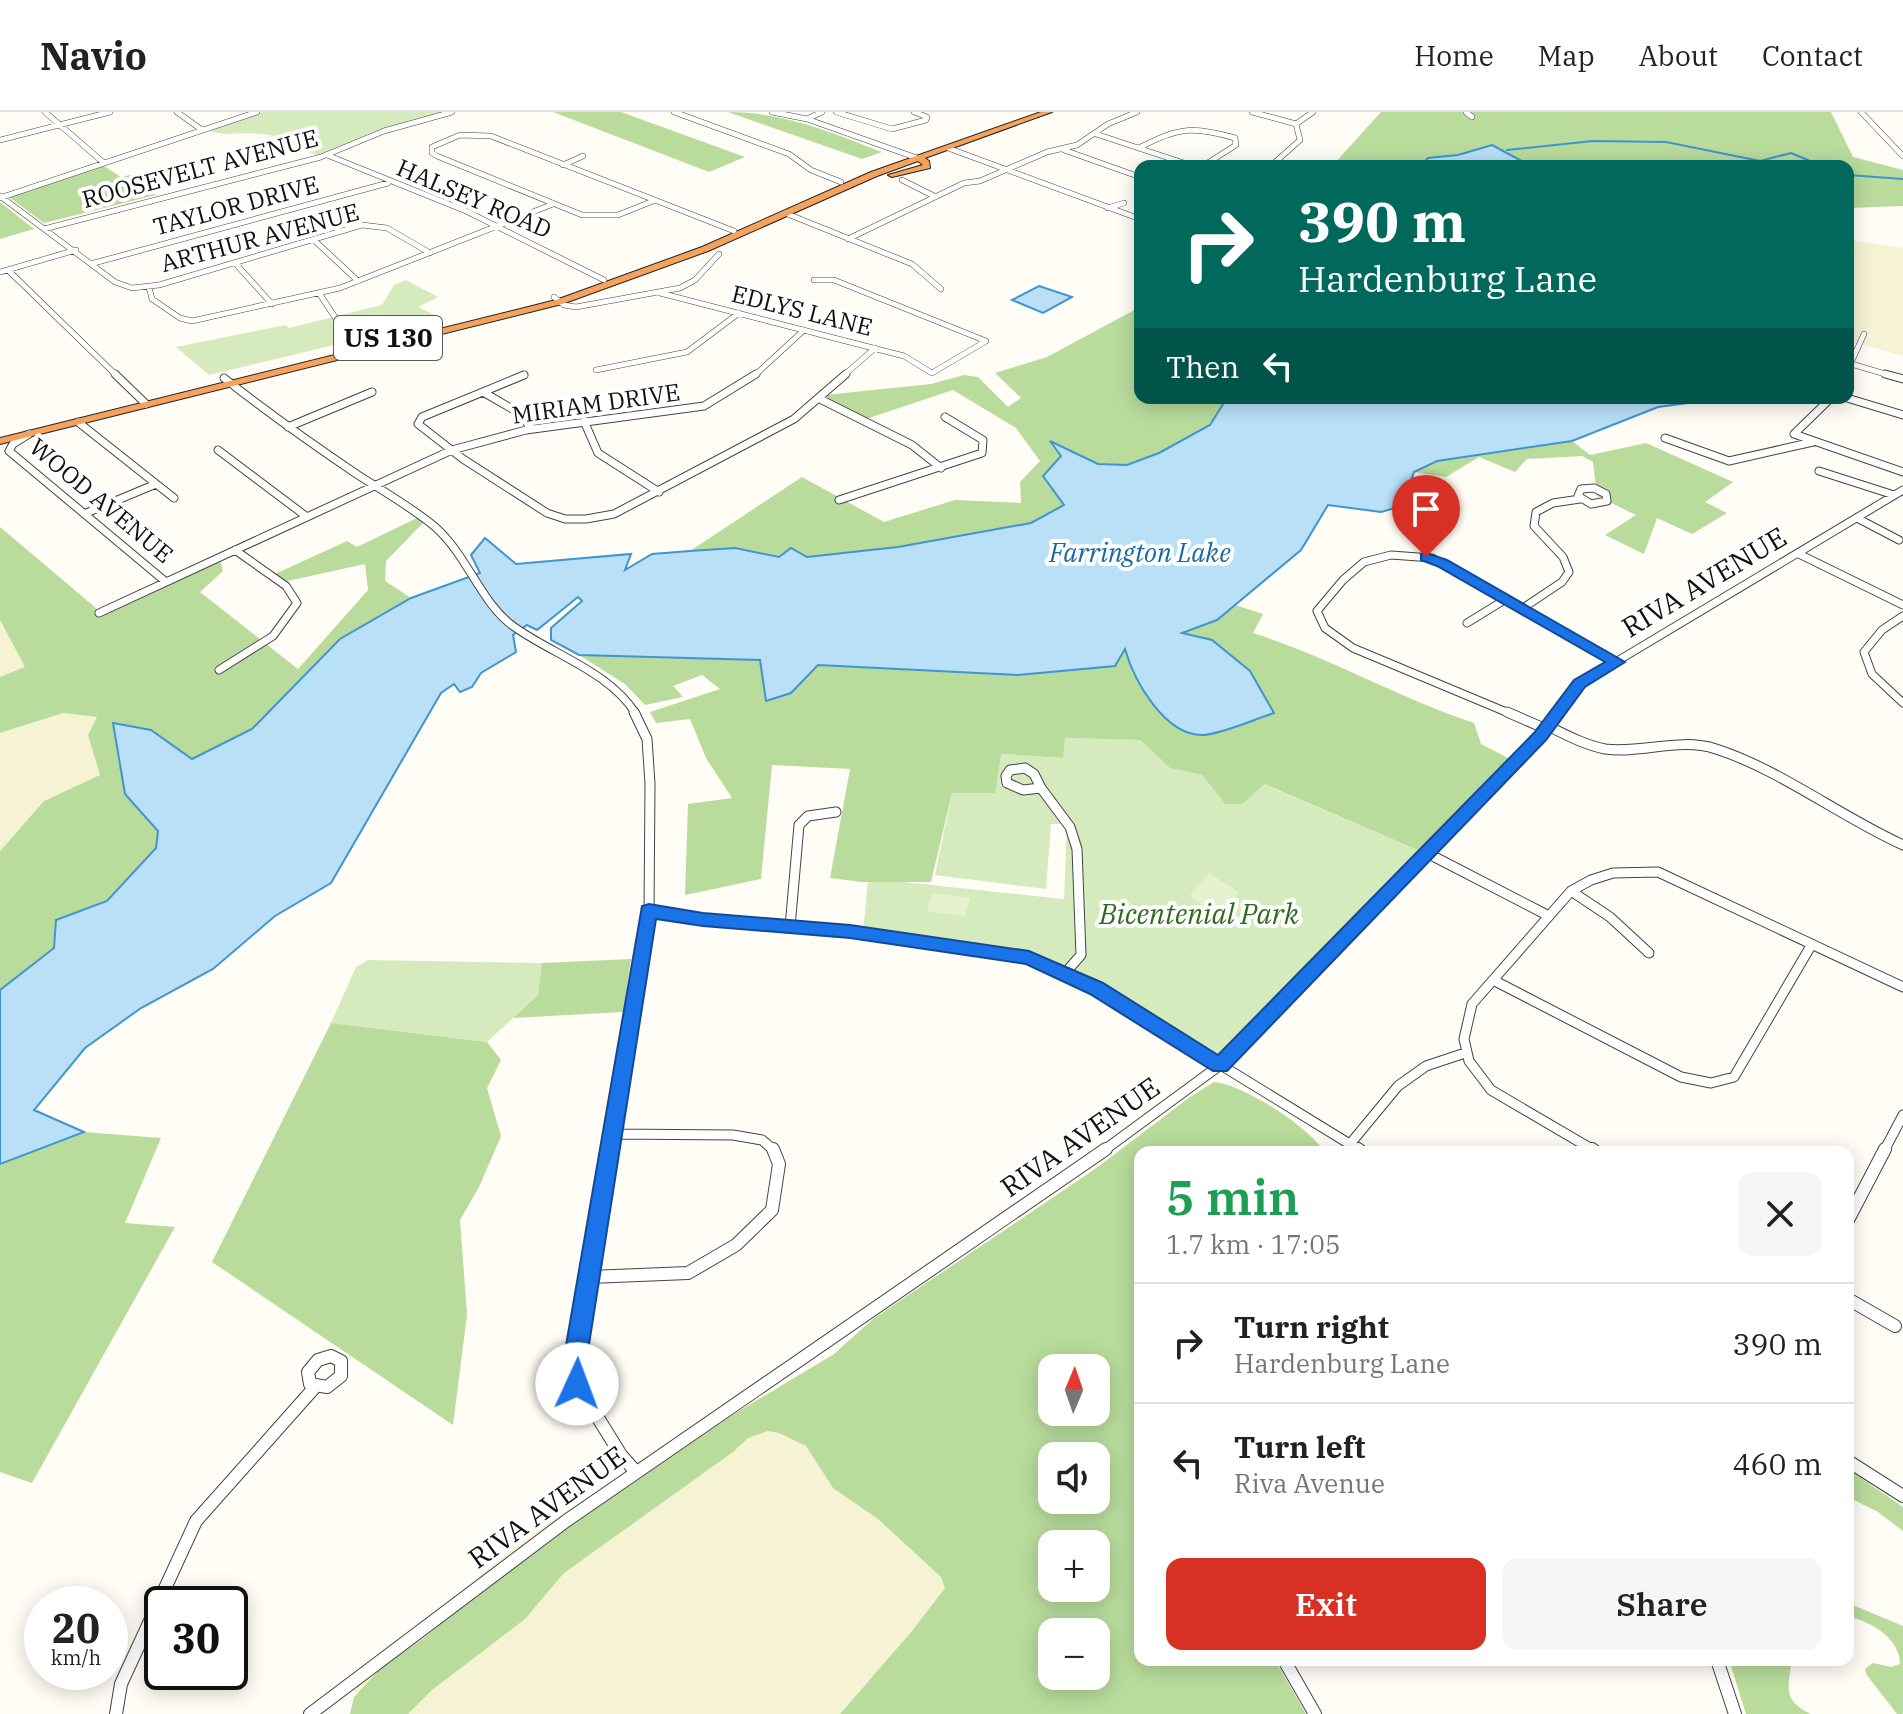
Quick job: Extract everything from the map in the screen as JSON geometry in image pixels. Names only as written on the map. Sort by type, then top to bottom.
[{"type":"highway","name":"US 130","points":[[782,212],[841,182],[907,155],[1028,112]]},
{"type":"highway","name":"US 130","points":[[227,381],[354,346],[555,299],[705,249],[859,180],[1048,112]]},
{"type":"highway","name":"US 130","points":[[0,433],[520,312],[735,233]]},
{"type":"highway","points":[[705,249],[715,249],[719,254],[735,233]]},
{"type":"highway","points":[[520,312],[576,307]]},
{"type":"highway","name":"US 130","points":[[0,441],[78,422],[143,401]]},
{"type":"street","points":[[45,112],[104,163]]},
{"type":"street","points":[[0,140],[110,112]]},
{"type":"street","points":[[177,112],[202,130]]},
{"type":"street","points":[[1,197],[257,112]]},
{"type":"street","name":"ROOSEVELT AVENUE","points":[[44,229],[327,155],[363,140],[452,112]]},
{"type":"street","points":[[674,112],[789,154],[811,170],[841,182]]},
{"type":"street","points":[[772,112],[807,119],[917,158]]},
{"type":"street","points":[[807,119],[822,112]]},
{"type":"street","points":[[836,112],[892,129],[926,120],[927,117],[914,112]]},
{"type":"street","points":[[848,239],[964,183],[980,181],[1047,152],[1063,150],[1096,134],[1108,124],[1137,112]]},
{"type":"street","points":[[1252,112],[1296,124]]},
{"type":"street","points":[[1296,124],[1313,112]]},
{"type":"street","points":[[1466,112],[1472,117]]},
{"type":"street","points":[[1861,112],[1882,129],[1891,148],[1903,156]]},
{"type":"street","points":[[1278,160],[1300,140],[1296,124]]},
{"type":"street","points":[[1139,148],[1179,128],[1197,127],[1235,138],[1236,145],[1212,160]]},
{"type":"street","points":[[653,201],[630,212],[604,217],[582,215],[437,156],[432,153],[432,147],[451,137],[484,134],[735,233]]},
{"type":"street","points":[[1096,134],[1175,160]]},
{"type":"street","points":[[944,149],[1134,217]]},
{"type":"street","points":[[1063,150],[1134,175]]},
{"type":"street","name":"HALSEY ROAD","points":[[327,155],[388,183],[420,192],[554,253],[604,280]]},
{"type":"street","points":[[563,165],[583,156]]},
{"type":"street","points":[[902,180],[934,196]]},
{"type":"street","name":"TAYLOR DRIVE","points":[[94,263],[388,183]]},
{"type":"street","points":[[1055,190],[1068,183]]},
{"type":"street","points":[[1,197],[122,285],[149,287],[152,299],[180,318],[192,321],[319,293],[358,281],[553,204]]},
{"type":"street","points":[[1108,208],[1124,203]]},
{"type":"street","points":[[782,212],[912,264],[941,289]]},
{"type":"street","name":"ARTHUR AVENUE","points":[[149,287],[362,225],[380,226],[430,253]]},
{"type":"street","points":[[314,240],[358,281]]},
{"type":"street","points":[[0,272],[76,250]]},
{"type":"street","points":[[555,299],[576,307],[660,293],[695,280],[719,254]]},
{"type":"street","points":[[235,263],[272,304]]},
{"type":"street","points":[[8,270],[143,401]]},
{"type":"street","name":"EDLYS LANE","points":[[660,293],[904,356],[932,373],[986,341],[834,280],[814,280]]},
{"type":"street","points":[[319,293],[354,346]]},
{"type":"street","points":[[596,370],[687,352],[739,313]]},
{"type":"street","name":"MIRIAM DRIVE","points":[[166,582],[454,450],[531,429],[704,406],[753,378],[804,330]]},
{"type":"street","points":[[1854,355],[1864,334]]},
{"type":"street","points":[[524,375],[422,417],[418,421],[419,427],[530,504],[557,518],[591,518],[614,514],[794,419],[875,348]]},
{"type":"street","points":[[1854,366],[1903,379]]},
{"type":"street","points":[[227,381],[288,427],[434,526],[464,558],[493,606],[511,625],[594,674],[628,702],[647,739],[650,784],[649,911],[575,1357],[577,1384],[621,1455],[636,1472]]},
{"type":"street","points":[[288,427],[372,392]]},
{"type":"street","points":[[483,392],[521,414],[531,429]]},
{"type":"street","points":[[820,399],[901,439],[941,468]]},
{"type":"street","points":[[1854,400],[1903,415]]},
{"type":"street","points":[[1827,404],[1821,412],[1803,422],[1794,434],[1903,472]]},
{"type":"street","points":[[839,500],[982,453],[983,440],[945,417]]},
{"type":"street","points":[[584,421],[598,453],[659,492]]},
{"type":"street","points":[[78,422],[174,498]]},
{"type":"street","name":"WOOD AVENUE","points":[[29,434],[5,449],[166,582],[99,613]]},
{"type":"street","points":[[1665,438],[1729,461],[1776,448],[1816,442]]},
{"type":"street","points":[[218,450],[307,517]]},
{"type":"street","points":[[1819,471],[1900,492]]},
{"type":"street","points":[[84,514],[156,484]]},
{"type":"street","name":"RIVA AVENUE","points":[[310,1714],[540,1539],[1130,1133],[1220,1066],[1547,727],[1579,684],[1900,492]]},
{"type":"street","points":[[1523,608],[1562,582],[1569,572],[1562,552],[1540,535],[1534,526],[1536,512],[1553,503],[1580,499]]},
{"type":"street","points":[[1857,518],[1899,540]]},
{"type":"street","points":[[219,670],[273,639],[285,626],[297,603],[286,586],[235,550]]},
{"type":"street","points":[[1617,662],[1432,558],[1385,554],[1362,561],[1317,611],[1318,621],[1332,635],[1353,648],[1578,741],[1607,749],[1688,744],[1716,749],[1783,780],[1859,825],[1903,845]]},
{"type":"street","points":[[1799,554],[1903,605]]},
{"type":"street","points":[[1467,623],[1506,599]]},
{"type":"street","points":[[1903,616],[1882,630],[1864,652],[1872,674],[1903,703]]},
{"type":"street","points":[[1041,788],[1070,827],[1077,849],[1081,955],[1066,972]]},
{"type":"street","points":[[790,927],[799,825],[808,816],[836,812]]},
{"type":"street","points":[[1427,853],[1549,916]]},
{"type":"street","points":[[1586,1146],[1491,1090],[1477,1077],[1465,1053],[1464,1020],[1472,1004],[1571,891],[1585,881],[1635,870],[1658,872],[1903,987]]},
{"type":"street","points":[[1571,891],[1610,917],[1649,953]]},
{"type":"street","points":[[649,911],[703,920],[850,932],[1029,958],[1066,972],[1353,1146]]},
{"type":"street","points":[[1493,980],[1681,1077],[1711,1083],[1734,1077],[1812,944]]},
{"type":"street","points":[[1350,1144],[1398,1086],[1426,1066],[1465,1053]]},
{"type":"street","points":[[1854,1209],[1903,1115]]},
{"type":"street","points":[[590,1277],[688,1273],[736,1245],[772,1210],[777,1193],[779,1164],[774,1150],[762,1140],[733,1135],[613,1134]]},
{"type":"street","points":[[1854,1302],[1895,1326]]},
{"type":"street","points":[[116,1714],[121,1684],[196,1521],[315,1387]]},
{"type":"street","points":[[1854,1465],[1903,1496]]},
{"type":"street","points":[[1287,1666],[1315,1714]]},
{"type":"street","points":[[1719,1666],[1735,1714]]},
{"type":"shaded area","points":[[1854,241],[1903,248],[1903,356],[1854,343]]},
{"type":"shaded area","points":[[0,620],[26,667],[0,677]]},
{"type":"shaded area","points":[[63,713],[98,717],[88,735],[100,775],[44,801],[0,851],[0,733]]},
{"type":"shaded area","points":[[749,1394],[963,1578],[846,1714],[370,1714],[350,1685],[525,1538]]},
{"type":"green space","points":[[263,112],[442,112],[373,132],[318,155],[276,142],[281,139],[271,136],[223,134],[209,130]]},
{"type":"green space","points":[[553,112],[621,112],[745,157],[709,172]]},
{"type":"green space","points":[[728,112],[788,119],[882,152],[862,159]]},
{"type":"green space","points":[[1381,112],[1831,112],[1853,157],[1903,170],[1903,206],[1854,208],[1854,160],[1520,160],[1492,145],[1426,160],[1337,160]]},
{"type":"green space","points":[[104,166],[121,177],[148,171],[140,176],[156,195],[44,223],[9,197]]},
{"type":"green space","points":[[0,202],[34,229],[0,239]]},
{"type":"green space","points":[[406,280],[438,297],[418,307],[443,319],[209,375],[176,347],[286,325],[289,328],[382,305],[394,285]]},
{"type":"green space","points":[[1134,310],[1134,404],[1223,404],[1210,425],[1159,453],[1127,465],[1098,465],[1051,443],[1061,456],[1065,505],[1031,523],[898,547],[807,557],[791,548],[779,557],[735,548],[690,551],[802,477],[884,522],[955,500],[1021,503],[1020,482],[1040,461],[1016,428],[953,390],[863,420],[821,400],[825,395],[931,384],[964,375],[978,377],[1008,407],[1021,398],[995,373],[1047,357]]},
{"type":"green space","points":[[1572,441],[1590,455],[1646,443],[1733,482],[1705,502],[1727,513],[1692,534],[1657,518],[1644,554],[1605,535],[1636,515],[1597,496],[1593,462],[1582,456],[1527,459],[1515,472],[1479,457],[1446,477],[1414,472],[1437,461]]},
{"type":"green space","points":[[419,517],[425,521],[386,561],[385,581],[411,598],[340,639],[252,729],[191,759],[151,730],[125,794],[159,831],[156,848],[107,901],[56,920],[54,948],[0,990],[0,851],[44,801],[100,775],[88,735],[97,717],[63,713],[0,733],[0,677],[25,667],[0,620],[0,527],[97,609],[152,590],[219,556],[223,571],[200,592],[298,669],[368,590],[365,564],[283,582],[275,574],[347,541],[357,547]]},
{"type":"green space","points":[[1235,605],[1263,614],[1253,633],[1474,723],[1481,744],[1510,759],[1429,855],[1264,784],[1243,804],[1225,804],[1202,775],[1170,768],[1140,740],[1065,738],[1063,758],[1001,754],[995,793],[952,793],[931,882],[862,882],[830,878],[850,769],[772,765],[761,879],[685,895],[688,804],[732,798],[706,758],[690,719],[656,723],[650,712],[720,689],[702,675],[673,686],[683,697],[645,705],[625,684],[579,655],[760,660],[766,700],[791,693],[817,665],[1018,675],[1115,666],[1125,648],[1274,713],[1250,671],[1212,640],[1180,634],[1217,620]]},
{"type":"green space","name":"Bicentenial Park","points":[[1065,738],[1140,740],[1170,768],[1202,775],[1225,804],[1243,804],[1263,784],[1429,855],[1220,1055],[1043,958],[863,932],[870,861],[894,881],[1064,899],[1067,824],[1051,824],[1046,889],[935,875],[952,793],[1001,754],[1062,758]]},
{"type":"green space","points":[[1209,873],[1238,892],[1223,909],[1210,909],[1190,896]]},
{"type":"green space","points":[[932,893],[970,898],[965,916],[927,911]]},
{"type":"green space","points":[[631,959],[623,1012],[513,1018],[538,995],[542,963]]},
{"type":"green space","points":[[368,960],[542,963],[538,995],[487,1042],[331,1023],[356,967]]},
{"type":"green space","points":[[331,1023],[487,1042],[501,1060],[487,1088],[501,1136],[479,1187],[460,1220],[467,1315],[453,1425],[212,1262]]},
{"type":"green space","points":[[1214,1082],[1257,1098],[1305,1131],[1319,1146],[1134,1146],[1134,1666],[1278,1666],[1306,1714],[840,1714],[945,1588],[941,1577],[878,1519],[833,1488],[806,1446],[768,1431],[748,1438],[733,1452],[564,1573],[525,1619],[432,1690],[408,1714],[350,1714],[354,1697],[381,1668],[424,1638],[501,1573],[691,1440],[834,1354],[873,1319],[1095,1169]]},
{"type":"green space","points":[[84,1132],[161,1138],[125,1223],[175,1227],[32,1483],[0,1472],[0,1164]]},
{"type":"green space","points":[[1854,1473],[1903,1507],[1903,1531],[1878,1512],[1854,1500]]},
{"type":"green space","points":[[1854,1606],[1903,1626],[1903,1714],[1897,1714],[1866,1674],[1865,1669],[1873,1663],[1891,1667],[1900,1664],[1899,1655],[1890,1639],[1866,1622],[1854,1618]]},
{"type":"green space","points":[[1731,1666],[1791,1666],[1791,1698],[1811,1714],[1746,1714]]},
{"type":"water","points":[[1492,145],[1520,160],[1426,160]]},
{"type":"water","points":[[1039,286],[1072,297],[1043,313],[1012,300]]},
{"type":"water","name":"Farrington Lake","points":[[1223,404],[1680,404],[1658,407],[1572,441],[1437,461],[1414,472],[1409,486],[1432,508],[1409,504],[1381,512],[1328,505],[1301,550],[1217,620],[1182,633],[1212,640],[1250,671],[1274,713],[1211,734],[1189,733],[1164,717],[1144,691],[1125,649],[1115,666],[1018,675],[818,665],[791,693],[766,701],[760,660],[579,655],[551,640],[551,628],[582,601],[578,597],[537,630],[527,625],[513,635],[516,652],[481,673],[472,687],[460,692],[454,684],[441,693],[331,883],[275,916],[213,969],[141,1008],[85,1048],[34,1110],[84,1132],[0,1164],[0,990],[54,948],[56,920],[107,901],[156,848],[158,831],[125,794],[113,723],[151,730],[192,759],[252,729],[340,639],[411,598],[480,573],[471,555],[485,538],[516,564],[631,554],[625,570],[652,554],[735,548],[779,557],[791,548],[807,557],[898,547],[1031,523],[1064,505],[1043,476],[1061,456],[1050,441],[1098,464],[1127,465],[1159,453],[1210,425]]},
{"type":"waterway","points":[[1507,150],[1593,141],[1666,142],[1755,160]]},
{"type":"waterway","points":[[1764,160],[1791,153],[1808,160]]},
{"type":"waterway","points":[[1854,175],[1903,179]]},
{"type":"route","points":[[577,1384],[575,1357],[649,911],[703,920],[850,932],[1029,958],[1066,972],[1097,989],[1220,1066],[1540,736],[1579,684],[1617,662],[1442,563],[1426,557]]}]
